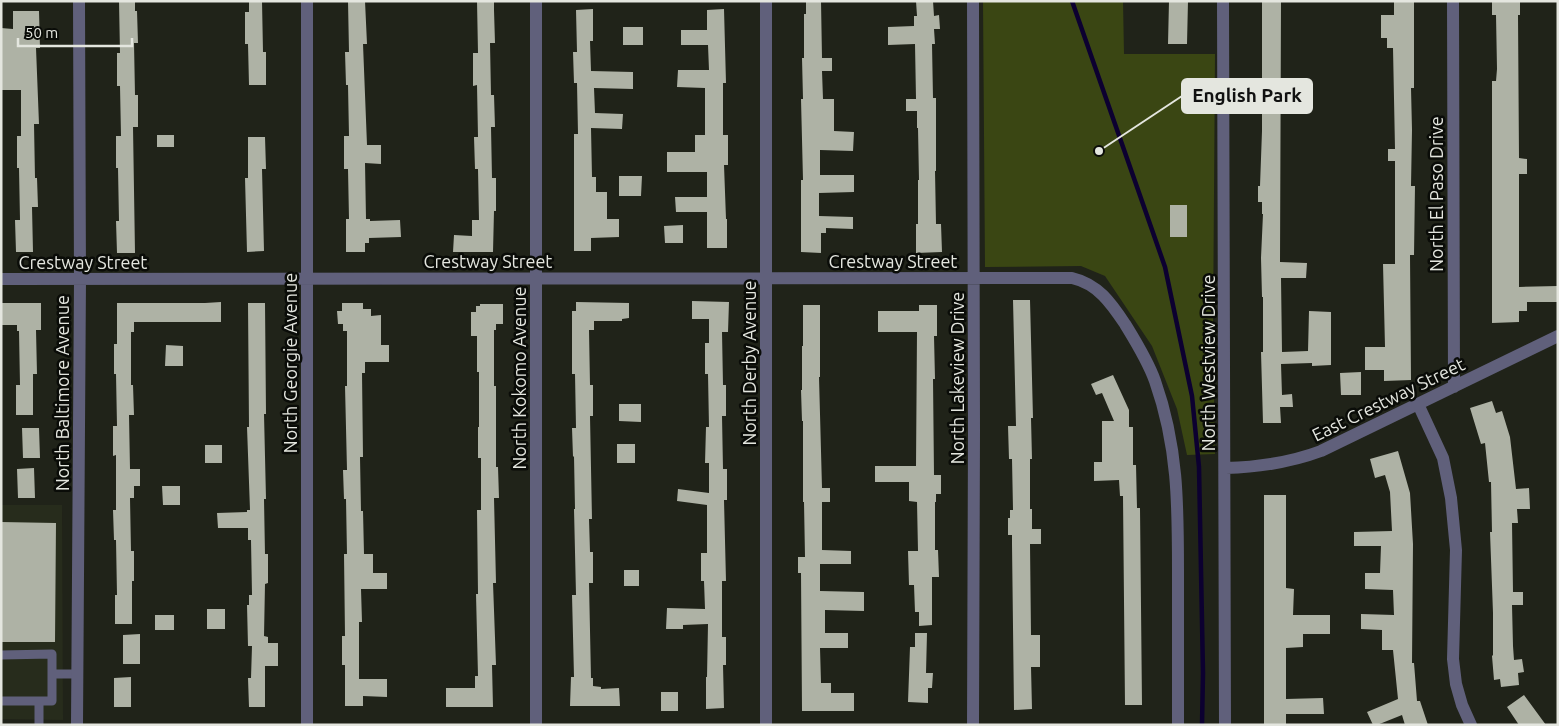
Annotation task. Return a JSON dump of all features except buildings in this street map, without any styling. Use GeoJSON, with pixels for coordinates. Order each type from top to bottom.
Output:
{"type":"FeatureCollection","features":[{"type":"Feature","properties":{"kind":"street","name":"North Baltimore Avenue"},"geometry":{"type":"LineString","coordinates":[[77,725],[80,279],[79,1]]}},
{"type":"Feature","properties":{"kind":"street","name":"North Georgie Avenue"},"geometry":{"type":"LineString","coordinates":[[307,1],[307,725]]}},
{"type":"Feature","properties":{"kind":"street","name":"North Kokomo Avenue"},"geometry":{"type":"LineString","coordinates":[[536,1],[536,725]]}},
{"type":"Feature","properties":{"kind":"street","name":"North Derby Avenue"},"geometry":{"type":"LineString","coordinates":[[766,1],[766,725]]}},
{"type":"Feature","properties":{"kind":"street","name":"North Lakeview Drive"},"geometry":{"type":"LineString","coordinates":[[973,1],[973,725]]}},
{"type":"Feature","properties":{"kind":"street","name":"North Westview Drive"},"geometry":{"type":"LineString","coordinates":[[1223,1],[1226,725]]}},
{"type":"Feature","properties":{"kind":"street","name":"North El Paso Drive"},"geometry":{"type":"LineString","coordinates":[[1453,1],[1454,387]]}},
{"type":"Feature","properties":{"kind":"street","name":"Crestway Street"},"geometry":{"type":"LineString","coordinates":[[1,279],[1072,278],[1095,287]]}},
{"type":"Feature","properties":{"kind":"street","name":"North Westview Drive"},"geometry":{"type":"LineString","coordinates":[[1095,287],[1110,304],[1140,348],[1154,380],[1166,417],[1174,456],[1178,525],[1178,725]]}},
{"type":"Feature","properties":{"kind":"street","name":"East Crestway Street"},"geometry":{"type":"LineString","coordinates":[[1226,468],[1286,463],[1321,452],[1558,336]]}},
{"type":"Feature","properties":{"kind":"street"},"geometry":{"type":"LineString","coordinates":[[1418,404],[1443,458],[1451,498],[1456,550],[1454,666],[1456,684],[1462,705],[1472,725]]}},
{"type":"Feature","properties":{"kind":"lane"},"geometry":{"type":"LineString","coordinates":[[1,655],[52,654],[52,701],[1,701]]}},
{"type":"Feature","properties":{"kind":"lane"},"geometry":{"type":"LineString","coordinates":[[52,674],[78,674]]}},
{"type":"Feature","properties":{"kind":"lane"},"geometry":{"type":"LineString","coordinates":[[39,701],[39,725]]}},
{"type":"Feature","properties":{"kind":"shaded area"},"geometry":{"type":"Polygon","coordinates":[[[1,505],[62,505],[63,720],[1,719],[1,505]]]}},
{"type":"Feature","properties":{"kind":"green space"},"geometry":{"type":"Polygon","coordinates":[[[983,1],[1123,1],[1124,54],[1215,54],[1213,333],[1215,454],[1187,455],[1177,409],[1152,346],[1105,276],[1081,266],[985,267],[983,1]]]}},
{"type":"Feature","properties":{"kind":"waterway"},"geometry":{"type":"LineString","coordinates":[[1072,1],[1165,267],[1192,396],[1199,467],[1203,673],[1202,725]]}},
{"type":"Feature","properties":{"kind":"place","name":"English Park"},"geometry":{"type":"Point","coordinates":[1099,151]}}]}
